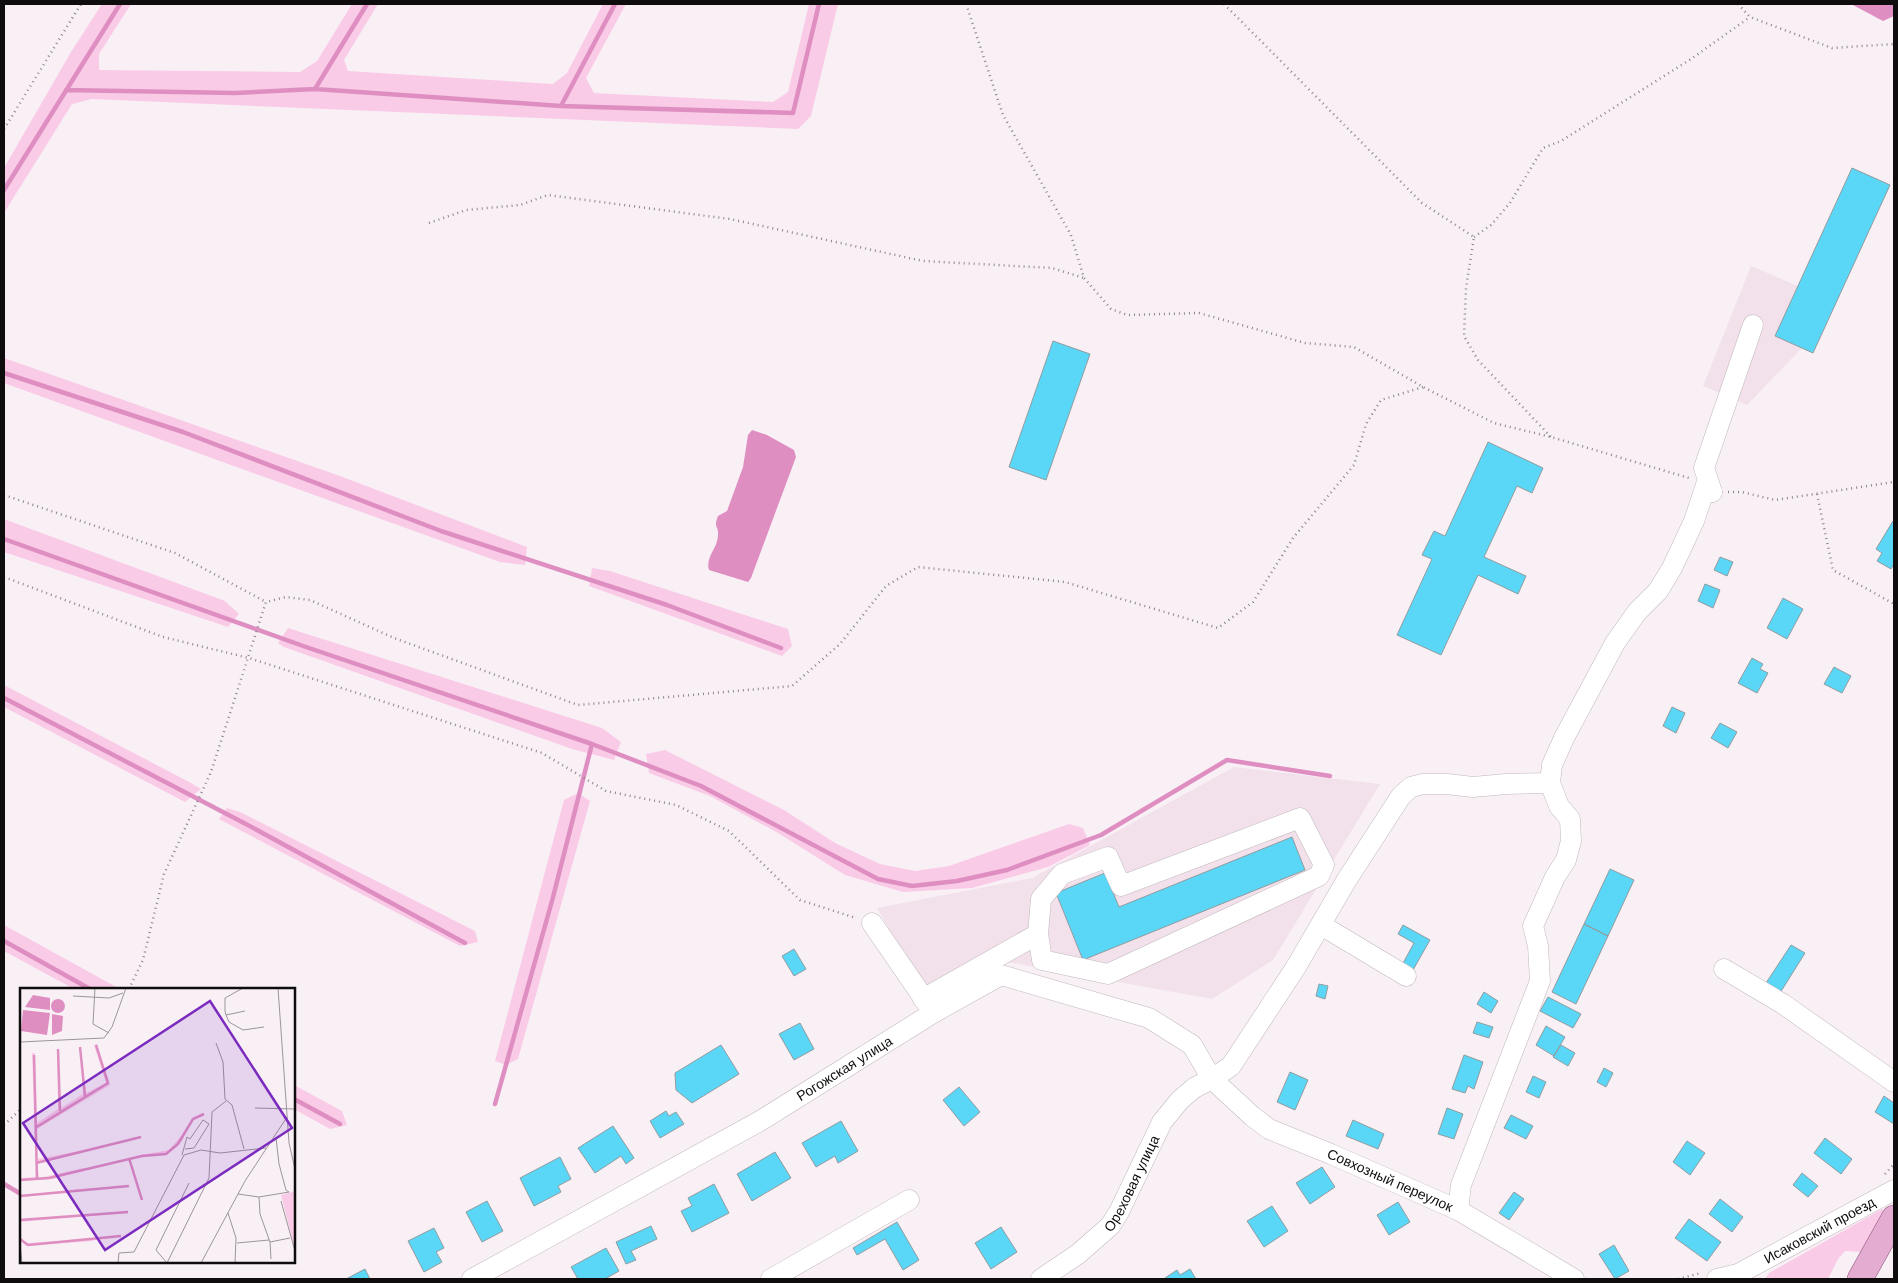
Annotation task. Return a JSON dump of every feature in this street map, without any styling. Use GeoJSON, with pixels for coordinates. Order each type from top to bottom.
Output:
{"type":"FeatureCollection","features":[{"type":"Feature","properties":{"kind":"main road"},"geometry":{"type":"LineString","coordinates":[[1860,1279],[1894,1218]]}},
{"type":"Feature","properties":{"kind":"street"},"geometry":{"type":"LineString","coordinates":[[1458,1210],[1461,1186],[1540,981],[1538,946],[1533,926],[1555,877],[1566,860],[1571,841],[1570,819],[1559,806],[1550,783],[1552,765],[1564,738],[1614,644],[1637,612],[1658,591],[1672,568],[1709,489],[1704,468],[1752,325]]}},
{"type":"Feature","properties":{"kind":"street","name":"Ореховая улица"},"geometry":{"type":"LineString","coordinates":[[1041,1279],[1078,1254],[1110,1226],[1119,1212],[1162,1122],[1180,1100],[1194,1088],[1231,1066],[1296,967],[1401,796],[1411,787],[1423,784],[1447,784],[1473,788],[1506,784],[1550,783]]}},
{"type":"Feature","properties":{"kind":"street"},"geometry":{"type":"LineString","coordinates":[[1300,818],[1324,865],[1319,876],[1108,974],[1042,960],[1038,934],[1041,899],[1062,874],[1108,856],[1121,886],[1300,818]]}},
{"type":"Feature","properties":{"kind":"street"},"geometry":{"type":"LineString","coordinates":[[872,924],[928,1006],[1038,934]]}},
{"type":"Feature","properties":{"kind":"street"},"geometry":{"type":"LineString","coordinates":[[1321,924],[1406,976]]}},
{"type":"Feature","properties":{"kind":"street"},"geometry":{"type":"LineString","coordinates":[[1724,969],[1783,1004],[1894,1082]]}},
{"type":"Feature","properties":{"kind":"street","name":"Рогожская улица"},"geometry":{"type":"LineString","coordinates":[[472,1279],[760,1121],[928,1006],[1001,975],[1149,1018],[1192,1045],[1212,1079]]}},
{"type":"Feature","properties":{"kind":"street","name":"Совхозный переулок"},"geometry":{"type":"LineString","coordinates":[[1212,1079],[1268,1129],[1331,1154],[1458,1210],[1574,1279]]}},
{"type":"Feature","properties":{"kind":"street","name":"Исаковский проезд"},"geometry":{"type":"LineString","coordinates":[[1716,1279],[1736,1277],[1894,1190]]}},
{"type":"Feature","properties":{"kind":"street"},"geometry":{"type":"LineString","coordinates":[[771,1279],[909,1200]]}},
{"type":"Feature","properties":{"kind":"path"},"geometry":{"type":"LineString","coordinates":[[4,129],[81,4]]}},
{"type":"Feature","properties":{"kind":"path"},"geometry":{"type":"LineString","coordinates":[[966,4],[1003,115],[1071,235],[1084,278],[1111,309],[1127,314],[1199,312],[1305,343],[1354,347],[1423,387],[1494,423],[1551,437],[1691,479],[1709,489],[1742,492],[1775,500],[1894,482]]}},
{"type":"Feature","properties":{"kind":"path"},"geometry":{"type":"LineString","coordinates":[[1224,4],[1422,203],[1474,237]]}},
{"type":"Feature","properties":{"kind":"path"},"geometry":{"type":"LineString","coordinates":[[1228,4],[1229,8]]}},
{"type":"Feature","properties":{"kind":"path"},"geometry":{"type":"LineString","coordinates":[[1738,4],[1750,17],[1832,48],[1894,44]]}},
{"type":"Feature","properties":{"kind":"path"},"geometry":{"type":"LineString","coordinates":[[1551,437],[1478,360],[1464,336],[1466,288],[1474,237],[1491,225],[1510,203],[1543,148],[1560,141],[1691,59],[1750,17]]}},
{"type":"Feature","properties":{"kind":"path"},"geometry":{"type":"LineString","coordinates":[[429,224],[466,210],[520,205],[548,195],[730,219],[923,261],[1052,268],[1084,278]]}},
{"type":"Feature","properties":{"kind":"path"},"geometry":{"type":"LineString","coordinates":[[4,495],[175,552],[266,602],[286,597],[310,600],[394,638],[578,705],[792,686],[840,644],[886,586],[918,567],[1065,582],[1218,628],[1253,602],[1293,538],[1354,465],[1366,424],[1381,400],[1423,387]]}},
{"type":"Feature","properties":{"kind":"path"},"geometry":{"type":"LineString","coordinates":[[1817,494],[1833,570],[1894,604]]}},
{"type":"Feature","properties":{"kind":"path"},"geometry":{"type":"LineString","coordinates":[[4,577],[162,638],[249,658],[542,753],[606,790],[676,806],[729,831],[800,900],[872,924]]}},
{"type":"Feature","properties":{"kind":"path"},"geometry":{"type":"LineString","coordinates":[[129,988],[143,960],[164,874],[211,772],[266,602]]}},
{"type":"Feature","properties":{"kind":"path"},"geometry":{"type":"LineString","coordinates":[[4,1125],[20,1110]]}},
{"type":"Feature","properties":{"kind":"shaded area"},"geometry":{"type":"Polygon","coordinates":[[[102,4],[131,4],[99,54],[99,70],[300,72],[317,61],[352,4],[378,4],[344,60],[348,71],[553,84],[567,73],[603,4],[626,4],[586,78],[594,93],[773,102],[788,92],[809,4],[838,4],[811,116],[798,129],[92,99],[72,104],[4,213],[4,168],[71,52],[102,4]]]}},
{"type":"Feature","properties":{"kind":"shaded area"},"geometry":{"type":"Polygon","coordinates":[[[1851,4],[1894,4],[1894,16],[1883,21],[1851,4]]]}},
{"type":"Feature","properties":{"kind":"shaded area"},"geometry":{"type":"Polygon","coordinates":[[[1751,266],[1798,286],[1775,336],[1802,348],[1747,405],[1703,386],[1751,266]]]}},
{"type":"Feature","properties":{"kind":"shaded area"},"geometry":{"type":"Polygon","coordinates":[[[4,358],[340,476],[527,547],[525,565],[500,562],[4,383],[4,358]]]}},
{"type":"Feature","properties":{"kind":"shaded area"},"geometry":{"type":"Polygon","coordinates":[[[752,430],[767,435],[794,450],[796,457],[748,582],[709,570],[708,565],[717,540],[718,532],[716,525],[718,516],[727,511],[743,467],[748,435],[752,430]]]}},
{"type":"Feature","properties":{"kind":"shaded area"},"geometry":{"type":"Polygon","coordinates":[[[4,519],[225,601],[239,614],[228,627],[4,552],[4,519]]]}},
{"type":"Feature","properties":{"kind":"shaded area"},"geometry":{"type":"Polygon","coordinates":[[[592,568],[610,571],[788,629],[792,646],[782,656],[589,586],[592,568]]]}},
{"type":"Feature","properties":{"kind":"shaded area"},"geometry":{"type":"Polygon","coordinates":[[[288,628],[602,728],[621,742],[614,760],[572,749],[284,647],[278,643],[288,628]]]}},
{"type":"Feature","properties":{"kind":"shaded area"},"geometry":{"type":"Polygon","coordinates":[[[4,685],[201,789],[185,802],[4,707],[4,685]]]}},
{"type":"Feature","properties":{"kind":"shaded area"},"geometry":{"type":"Polygon","coordinates":[[[665,750],[784,810],[835,843],[880,864],[915,871],[949,866],[1069,824],[1083,828],[1090,845],[1048,867],[972,888],[903,892],[845,875],[778,833],[710,796],[649,773],[646,754],[665,750]]]}},
{"type":"Feature","properties":{"kind":"shaded area"},"geometry":{"type":"Polygon","coordinates":[[[1234,767],[1380,784],[1273,960],[1212,999],[1002,961],[929,996],[877,908],[1032,878],[1234,767]]]}},
{"type":"Feature","properties":{"kind":"shaded area"},"geometry":{"type":"Polygon","coordinates":[[[578,793],[590,801],[518,1059],[506,1065],[495,1061],[564,800],[578,793]]]}},
{"type":"Feature","properties":{"kind":"shaded area"},"geometry":{"type":"Polygon","coordinates":[[[227,808],[240,812],[475,931],[478,942],[460,946],[219,819],[227,808]]]}},
{"type":"Feature","properties":{"kind":"shaded area"},"geometry":{"type":"Polygon","coordinates":[[[4,925],[118,988],[72,988],[4,951],[4,925]]]}},
{"type":"Feature","properties":{"kind":"shaded area"},"geometry":{"type":"Polygon","coordinates":[[[295,1086],[342,1111],[347,1125],[330,1129],[295,1110],[295,1086]]]}},
{"type":"Feature","properties":{"kind":"shaded area"},"geometry":{"type":"Polygon","coordinates":[[[1882,1209],[1887,1213],[1862,1252],[1845,1251],[1838,1259],[1828,1279],[1765,1279],[1769,1273],[1882,1209]]]}},
{"type":"Feature","properties":{"kind":"building"},"geometry":{"type":"Polygon","coordinates":[[[1852,168],[1890,185],[1813,353],[1775,336],[1852,168]]]}},
{"type":"Feature","properties":{"kind":"building"},"geometry":{"type":"Polygon","coordinates":[[[1053,341],[1090,354],[1046,480],[1009,467],[1053,341]]]}},
{"type":"Feature","properties":{"kind":"building"},"geometry":{"type":"Polygon","coordinates":[[[1488,442],[1543,468],[1532,493],[1517,486],[1484,557],[1526,576],[1518,594],[1478,575],[1441,655],[1397,635],[1432,559],[1422,555],[1434,531],[1445,536],[1488,442]]]}},
{"type":"Feature","properties":{"kind":"building"},"geometry":{"type":"Polygon","coordinates":[[[1893,521],[1894,564],[1891,569],[1877,561],[1882,553],[1876,549],[1893,521]]]}},
{"type":"Feature","properties":{"kind":"building"},"geometry":{"type":"Polygon","coordinates":[[[1720,557],[1733,562],[1727,576],[1714,570],[1720,557]]]}},
{"type":"Feature","properties":{"kind":"building"},"geometry":{"type":"Polygon","coordinates":[[[1705,584],[1720,590],[1713,608],[1698,601],[1705,584]]]}},
{"type":"Feature","properties":{"kind":"building"},"geometry":{"type":"Polygon","coordinates":[[[1783,598],[1803,609],[1787,639],[1767,628],[1783,598]]]}},
{"type":"Feature","properties":{"kind":"building"},"geometry":{"type":"Polygon","coordinates":[[[1752,658],[1763,664],[1760,669],[1768,673],[1757,693],[1738,683],[1752,658]]]}},
{"type":"Feature","properties":{"kind":"building"},"geometry":{"type":"Polygon","coordinates":[[[1834,667],[1851,676],[1842,693],[1824,684],[1834,667]]]}},
{"type":"Feature","properties":{"kind":"building"},"geometry":{"type":"Polygon","coordinates":[[[1672,707],[1685,713],[1676,733],[1663,726],[1672,707]]]}},
{"type":"Feature","properties":{"kind":"building"},"geometry":{"type":"Polygon","coordinates":[[[1720,723],[1737,732],[1728,748],[1711,738],[1720,723]]]}},
{"type":"Feature","properties":{"kind":"building"},"geometry":{"type":"Polygon","coordinates":[[[1292,837],[1305,870],[1083,960],[1056,893],[1105,873],[1119,907],[1292,837]]]}},
{"type":"Feature","properties":{"kind":"building"},"geometry":{"type":"Polygon","coordinates":[[[1610,869],[1634,880],[1608,936],[1584,924],[1610,869]]]}},
{"type":"Feature","properties":{"kind":"building"},"geometry":{"type":"Polygon","coordinates":[[[1584,924],[1608,936],[1576,1004],[1552,992],[1584,924]]]}},
{"type":"Feature","properties":{"kind":"building"},"geometry":{"type":"Polygon","coordinates":[[[1403,925],[1430,940],[1413,970],[1402,965],[1414,943],[1398,934],[1403,925]]]}},
{"type":"Feature","properties":{"kind":"building"},"geometry":{"type":"Polygon","coordinates":[[[1791,945],[1805,953],[1780,993],[1766,983],[1791,945]]]}},
{"type":"Feature","properties":{"kind":"building"},"geometry":{"type":"Polygon","coordinates":[[[794,949],[806,969],[794,976],[782,956],[794,949]]]}},
{"type":"Feature","properties":{"kind":"building"},"geometry":{"type":"Polygon","coordinates":[[[1319,984],[1328,986],[1325,999],[1316,996],[1319,984]]]}},
{"type":"Feature","properties":{"kind":"building"},"geometry":{"type":"Polygon","coordinates":[[[1484,992],[1498,1001],[1491,1013],[1477,1004],[1484,992]]]}},
{"type":"Feature","properties":{"kind":"building"},"geometry":{"type":"Polygon","coordinates":[[[1548,997],[1581,1014],[1573,1028],[1540,1011],[1548,997]]]}},
{"type":"Feature","properties":{"kind":"building"},"geometry":{"type":"Polygon","coordinates":[[[1477,1022],[1493,1027],[1489,1038],[1473,1033],[1477,1022]]]}},
{"type":"Feature","properties":{"kind":"building"},"geometry":{"type":"Polygon","coordinates":[[[800,1023],[814,1049],[794,1060],[779,1034],[800,1023]]]}},
{"type":"Feature","properties":{"kind":"building"},"geometry":{"type":"Polygon","coordinates":[[[1546,1026],[1565,1037],[1554,1056],[1536,1045],[1546,1026]]]}},
{"type":"Feature","properties":{"kind":"building"},"geometry":{"type":"Polygon","coordinates":[[[721,1045],[739,1074],[692,1103],[676,1090],[675,1073],[721,1045]]]}},
{"type":"Feature","properties":{"kind":"building"},"geometry":{"type":"Polygon","coordinates":[[[1561,1045],[1575,1053],[1568,1066],[1553,1057],[1561,1045]]]}},
{"type":"Feature","properties":{"kind":"building"},"geometry":{"type":"Polygon","coordinates":[[[1464,1055],[1483,1062],[1474,1089],[1468,1086],[1465,1093],[1452,1089],[1464,1055]]]}},
{"type":"Feature","properties":{"kind":"building"},"geometry":{"type":"Polygon","coordinates":[[[1604,1068],[1613,1073],[1606,1087],[1597,1082],[1604,1068]]]}},
{"type":"Feature","properties":{"kind":"building"},"geometry":{"type":"Polygon","coordinates":[[[1290,1072],[1308,1080],[1295,1110],[1277,1102],[1290,1072]]]}},
{"type":"Feature","properties":{"kind":"building"},"geometry":{"type":"Polygon","coordinates":[[[1533,1076],[1546,1082],[1539,1098],[1526,1092],[1533,1076]]]}},
{"type":"Feature","properties":{"kind":"building"},"geometry":{"type":"Polygon","coordinates":[[[959,1087],[980,1112],[964,1126],[943,1100],[959,1087]]]}},
{"type":"Feature","properties":{"kind":"building"},"geometry":{"type":"Polygon","coordinates":[[[1884,1096],[1894,1103],[1894,1124],[1875,1112],[1884,1096]]]}},
{"type":"Feature","properties":{"kind":"building"},"geometry":{"type":"Polygon","coordinates":[[[1447,1108],[1463,1114],[1454,1139],[1438,1134],[1447,1108]]]}},
{"type":"Feature","properties":{"kind":"building"},"geometry":{"type":"Polygon","coordinates":[[[666,1111],[669,1116],[676,1112],[684,1124],[660,1138],[650,1121],[666,1111]]]}},
{"type":"Feature","properties":{"kind":"building"},"geometry":{"type":"Polygon","coordinates":[[[1511,1115],[1533,1126],[1526,1139],[1504,1128],[1511,1115]]]}},
{"type":"Feature","properties":{"kind":"building"},"geometry":{"type":"Polygon","coordinates":[[[1353,1120],[1384,1134],[1378,1149],[1346,1136],[1353,1120]]]}},
{"type":"Feature","properties":{"kind":"building"},"geometry":{"type":"Polygon","coordinates":[[[841,1121],[858,1151],[838,1163],[835,1156],[816,1167],[802,1143],[841,1121]]]}},
{"type":"Feature","properties":{"kind":"building"},"geometry":{"type":"Polygon","coordinates":[[[613,1126],[634,1158],[626,1164],[621,1156],[595,1173],[578,1148],[613,1126]]]}},
{"type":"Feature","properties":{"kind":"building"},"geometry":{"type":"Polygon","coordinates":[[[1825,1138],[1852,1159],[1841,1174],[1814,1153],[1825,1138]]]}},
{"type":"Feature","properties":{"kind":"building"},"geometry":{"type":"Polygon","coordinates":[[[1687,1141],[1705,1153],[1690,1175],[1673,1162],[1687,1141]]]}},
{"type":"Feature","properties":{"kind":"building"},"geometry":{"type":"Polygon","coordinates":[[[775,1152],[791,1178],[752,1201],[737,1174],[775,1152]]]}},
{"type":"Feature","properties":{"kind":"building"},"geometry":{"type":"Polygon","coordinates":[[[560,1157],[571,1179],[558,1186],[561,1192],[534,1206],[520,1178],[560,1157]]]}},
{"type":"Feature","properties":{"kind":"building"},"geometry":{"type":"Polygon","coordinates":[[[1322,1167],[1335,1187],[1310,1204],[1296,1183],[1322,1167]]]}},
{"type":"Feature","properties":{"kind":"building"},"geometry":{"type":"Polygon","coordinates":[[[1802,1173],[1818,1186],[1808,1197],[1793,1185],[1802,1173]]]}},
{"type":"Feature","properties":{"kind":"building"},"geometry":{"type":"Polygon","coordinates":[[[714,1184],[729,1213],[692,1232],[681,1211],[692,1206],[688,1198],[714,1184]]]}},
{"type":"Feature","properties":{"kind":"building"},"geometry":{"type":"Polygon","coordinates":[[[1514,1192],[1524,1199],[1509,1220],[1499,1213],[1514,1192]]]}},
{"type":"Feature","properties":{"kind":"building"},"geometry":{"type":"Polygon","coordinates":[[[1720,1199],[1743,1217],[1732,1232],[1709,1214],[1720,1199]]]}},
{"type":"Feature","properties":{"kind":"building"},"geometry":{"type":"Polygon","coordinates":[[[487,1201],[503,1231],[482,1242],[466,1212],[487,1201]]]}},
{"type":"Feature","properties":{"kind":"building"},"geometry":{"type":"Polygon","coordinates":[[[1398,1202],[1410,1222],[1389,1235],[1377,1215],[1398,1202]]]}},
{"type":"Feature","properties":{"kind":"building"},"geometry":{"type":"Polygon","coordinates":[[[1272,1206],[1288,1231],[1264,1247],[1247,1221],[1272,1206]]]}},
{"type":"Feature","properties":{"kind":"building"},"geometry":{"type":"Polygon","coordinates":[[[1689,1219],[1721,1242],[1707,1261],[1675,1238],[1689,1219]]]}},
{"type":"Feature","properties":{"kind":"building"},"geometry":{"type":"Polygon","coordinates":[[[897,1222],[919,1260],[903,1270],[885,1239],[857,1255],[853,1248],[897,1222]]]}},
{"type":"Feature","properties":{"kind":"building"},"geometry":{"type":"Polygon","coordinates":[[[651,1226],[657,1239],[631,1251],[636,1260],[626,1264],[616,1242],[651,1226]]]}},
{"type":"Feature","properties":{"kind":"building"},"geometry":{"type":"Polygon","coordinates":[[[1001,1227],[1017,1252],[991,1269],[975,1243],[1001,1227]]]}},
{"type":"Feature","properties":{"kind":"building"},"geometry":{"type":"Polygon","coordinates":[[[434,1228],[444,1248],[436,1252],[442,1262],[424,1272],[408,1241],[434,1228]]]}},
{"type":"Feature","properties":{"kind":"building"},"geometry":{"type":"Polygon","coordinates":[[[1614,1245],[1629,1271],[1615,1279],[1599,1254],[1614,1245]]]}},
{"type":"Feature","properties":{"kind":"building"},"geometry":{"type":"Polygon","coordinates":[[[606,1248],[619,1271],[605,1279],[578,1279],[571,1267],[606,1248]]]}},
{"type":"Feature","properties":{"kind":"building"},"geometry":{"type":"Polygon","coordinates":[[[365,1269],[370,1279],[346,1279],[365,1269]]]}},
{"type":"Feature","properties":{"kind":"building"},"geometry":{"type":"Polygon","coordinates":[[[1190,1269],[1196,1279],[1165,1278],[1177,1270],[1180,1275],[1190,1269]]]}},
{"type":"Feature","properties":{"kind":"waterway"},"geometry":{"type":"LineString","coordinates":[[4,190],[120,4]]}},
{"type":"Feature","properties":{"kind":"waterway"},"geometry":{"type":"LineString","coordinates":[[315,89],[367,4]]}},
{"type":"Feature","properties":{"kind":"waterway"},"geometry":{"type":"LineString","coordinates":[[561,106],[615,4]]}},
{"type":"Feature","properties":{"kind":"waterway"},"geometry":{"type":"LineString","coordinates":[[66,90],[235,93],[315,89],[561,106],[793,113],[819,4]]}},
{"type":"Feature","properties":{"kind":"waterway"},"geometry":{"type":"LineString","coordinates":[[4,373],[183,432],[441,531],[667,605],[781,648]]}},
{"type":"Feature","properties":{"kind":"waterway"},"geometry":{"type":"LineString","coordinates":[[4,539],[306,647],[592,744],[701,786],[878,879],[912,886],[957,881],[1007,870],[1101,835],[1227,760],[1330,776]]}},
{"type":"Feature","properties":{"kind":"waterway"},"geometry":{"type":"LineString","coordinates":[[4,698],[244,823],[465,943]]}},
{"type":"Feature","properties":{"kind":"waterway"},"geometry":{"type":"LineString","coordinates":[[495,1104],[552,901],[592,744]]}},
{"type":"Feature","properties":{"kind":"waterway"},"geometry":{"type":"LineString","coordinates":[[4,941],[88,988]]}},
{"type":"Feature","properties":{"kind":"waterway"},"geometry":{"type":"LineString","coordinates":[[295,1100],[340,1124]]}},
{"type":"Feature","properties":{"kind":"waterway"},"geometry":{"type":"LineString","coordinates":[[4,1184],[20,1193]]}}]}
